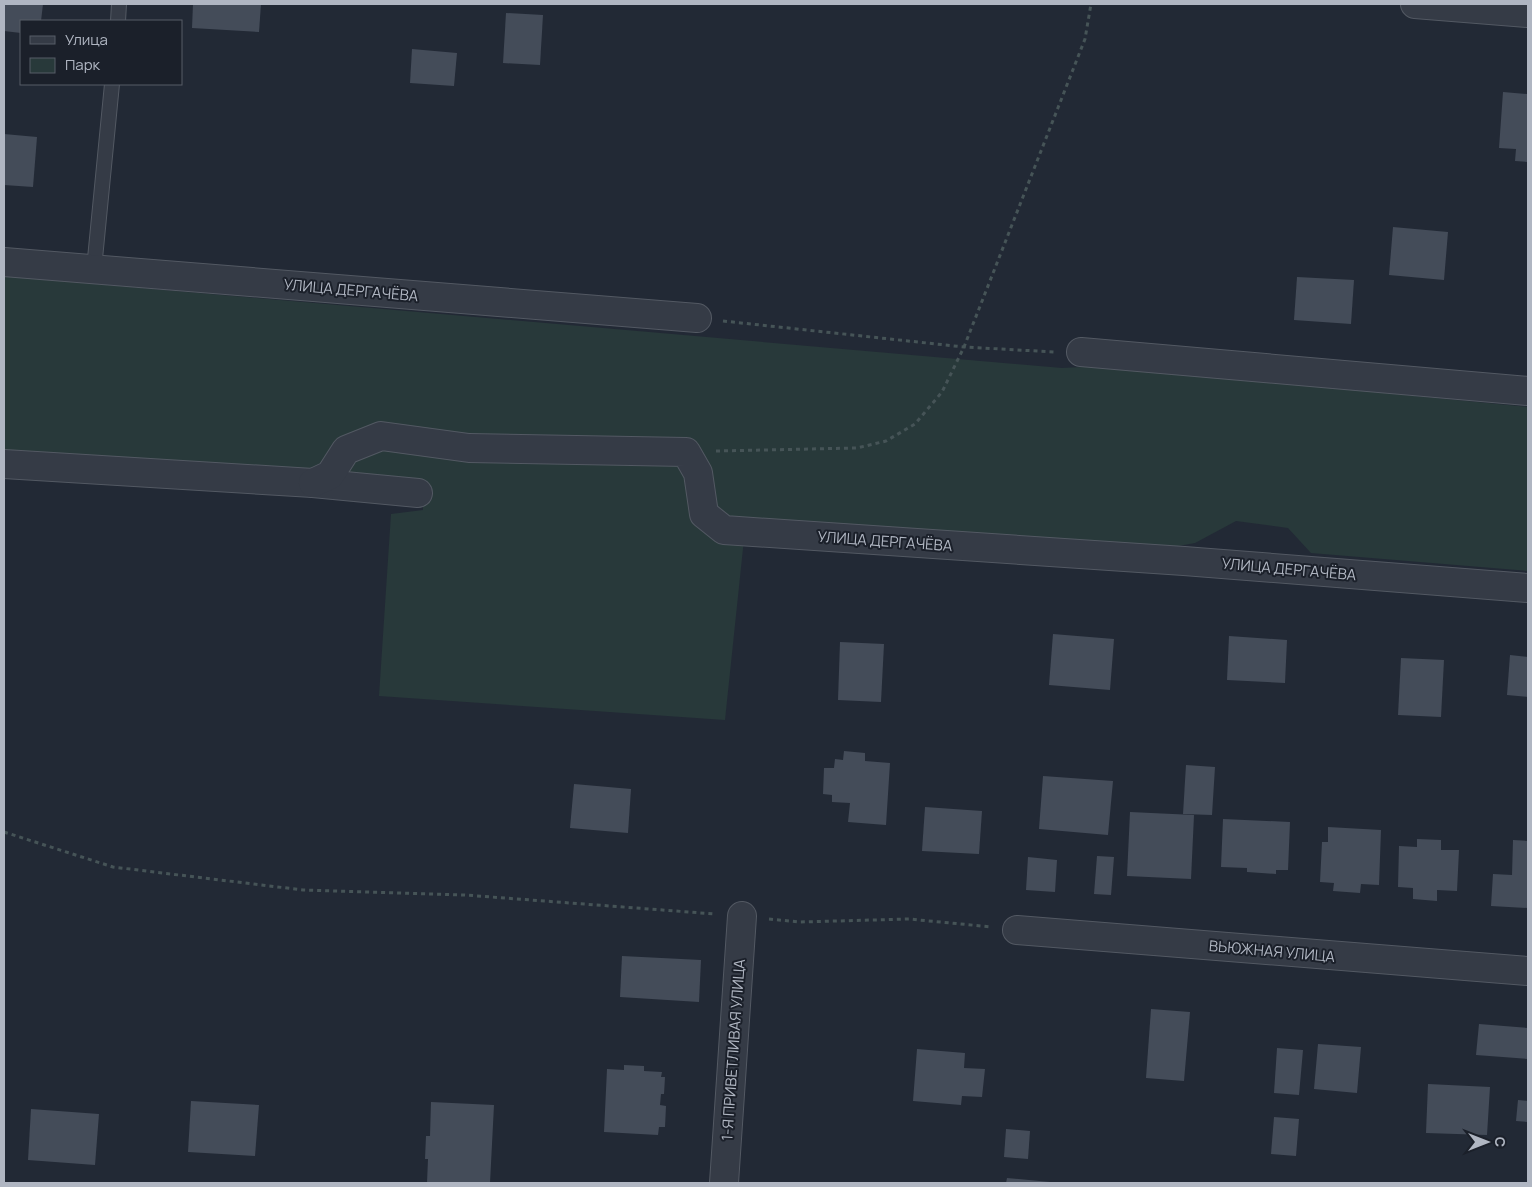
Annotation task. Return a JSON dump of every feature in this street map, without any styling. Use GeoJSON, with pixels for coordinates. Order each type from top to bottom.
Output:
{"type":"FeatureCollection","features":[{"type":"Feature","properties":{"kind":"street"},"geometry":{"type":"LineString","coordinates":[[1415,4],[1528,13]]}},
{"type":"Feature","properties":{"kind":"street","name":"УЛИЦА ДЕРГАЧЁВА"},"geometry":{"type":"LineString","coordinates":[[4,262],[698,318]]}},
{"type":"Feature","properties":{"kind":"street"},"geometry":{"type":"LineString","coordinates":[[1081,352],[1528,391]]}},
{"type":"Feature","properties":{"kind":"street"},"geometry":{"type":"LineString","coordinates":[[313,483],[330,475],[346,450],[381,436],[468,448],[686,452]]}},
{"type":"Feature","properties":{"kind":"street","name":"УЛИЦА ДЕРГАЧЁВА"},"geometry":{"type":"LineString","coordinates":[[686,452],[698,474],[704,514],[724,530],[1184,561],[1528,588]]}},
{"type":"Feature","properties":{"kind":"street"},"geometry":{"type":"LineString","coordinates":[[4,464],[313,483],[418,493]]}},
{"type":"Feature","properties":{"kind":"street","name":"1-Я ПРИВЕТЛИВАЯ УЛИЦА"},"geometry":{"type":"LineString","coordinates":[[724,1183],[742,916]]}},
{"type":"Feature","properties":{"kind":"street","name":"ВЬЮЖНАЯ УЛИЦА"},"geometry":{"type":"LineString","coordinates":[[1017,930],[1528,972]]}},
{"type":"Feature","properties":{"kind":"lane"},"geometry":{"type":"LineString","coordinates":[[118,20],[120,4]]}},
{"type":"Feature","properties":{"kind":"lane"},"geometry":{"type":"LineString","coordinates":[[94,269],[112,85]]}},
{"type":"Feature","properties":{"kind":"path"},"geometry":{"type":"LineString","coordinates":[[686,452],[857,448],[886,441],[915,424],[942,392],[964,347],[1085,39],[1091,4]]}},
{"type":"Feature","properties":{"kind":"path"},"geometry":{"type":"LineString","coordinates":[[698,318],[964,347],[1081,352]]}},
{"type":"Feature","properties":{"kind":"path"},"geometry":{"type":"LineString","coordinates":[[4,832],[113,867],[303,890],[466,895],[800,922],[909,919],[1017,930]]}},
{"type":"Feature","properties":{"kind":"green space"},"geometry":{"type":"Polygon","coordinates":[[[4,276],[1062,368],[1103,366],[1528,407],[1528,571],[1311,553],[1288,528],[1236,521],[1195,543],[1151,551],[746,520],[725,720],[379,696],[391,514],[423,510],[423,480],[4,454],[4,276]]]}},
{"type":"Feature","properties":{"kind":"building"},"geometry":{"type":"Polygon","coordinates":[[[4,4],[43,4],[41,20],[20,20],[20,33],[4,31],[4,4]]]}},
{"type":"Feature","properties":{"kind":"building"},"geometry":{"type":"Polygon","coordinates":[[[193,4],[261,4],[259,32],[192,28],[193,4]]]}},
{"type":"Feature","properties":{"kind":"building"},"geometry":{"type":"Polygon","coordinates":[[[506,13],[543,15],[540,65],[503,63],[506,13]]]}},
{"type":"Feature","properties":{"kind":"building"},"geometry":{"type":"Polygon","coordinates":[[[412,49],[457,53],[454,86],[410,83],[412,49]]]}},
{"type":"Feature","properties":{"kind":"building"},"geometry":{"type":"Polygon","coordinates":[[[1503,92],[1527,94],[1528,162],[1515,161],[1516,149],[1499,148],[1503,92]]]}},
{"type":"Feature","properties":{"kind":"building"},"geometry":{"type":"Polygon","coordinates":[[[4,134],[37,137],[33,187],[4,185],[4,134]]]}},
{"type":"Feature","properties":{"kind":"building"},"geometry":{"type":"Polygon","coordinates":[[[1393,227],[1448,232],[1444,280],[1389,275],[1393,227]]]}},
{"type":"Feature","properties":{"kind":"building"},"geometry":{"type":"Polygon","coordinates":[[[1297,277],[1354,280],[1351,324],[1294,320],[1297,277]]]}},
{"type":"Feature","properties":{"kind":"building"},"geometry":{"type":"Polygon","coordinates":[[[1053,634],[1114,639],[1110,690],[1049,685],[1053,634]]]}},
{"type":"Feature","properties":{"kind":"building"},"geometry":{"type":"Polygon","coordinates":[[[1229,636],[1287,640],[1285,683],[1227,680],[1229,636]]]}},
{"type":"Feature","properties":{"kind":"building"},"geometry":{"type":"Polygon","coordinates":[[[840,642],[884,644],[881,702],[838,700],[840,642]]]}},
{"type":"Feature","properties":{"kind":"building"},"geometry":{"type":"Polygon","coordinates":[[[1510,655],[1528,657],[1528,697],[1507,695],[1510,655]]]}},
{"type":"Feature","properties":{"kind":"building"},"geometry":{"type":"Polygon","coordinates":[[[1401,658],[1444,660],[1441,717],[1398,715],[1401,658]]]}},
{"type":"Feature","properties":{"kind":"building"},"geometry":{"type":"Polygon","coordinates":[[[844,751],[865,753],[865,761],[890,763],[886,825],[848,822],[850,803],[832,802],[832,795],[823,794],[824,768],[834,768],[835,759],[843,760],[844,751]]]}},
{"type":"Feature","properties":{"kind":"building"},"geometry":{"type":"Polygon","coordinates":[[[1186,765],[1215,767],[1212,815],[1183,814],[1186,765]]]}},
{"type":"Feature","properties":{"kind":"building"},"geometry":{"type":"Polygon","coordinates":[[[1043,776],[1113,781],[1108,835],[1039,829],[1043,776]]]}},
{"type":"Feature","properties":{"kind":"building"},"geometry":{"type":"Polygon","coordinates":[[[574,784],[631,789],[628,833],[570,828],[574,784]]]}},
{"type":"Feature","properties":{"kind":"building"},"geometry":{"type":"Polygon","coordinates":[[[925,807],[982,811],[979,854],[922,851],[925,807]]]}},
{"type":"Feature","properties":{"kind":"building"},"geometry":{"type":"Polygon","coordinates":[[[1130,812],[1194,815],[1191,879],[1127,876],[1130,812]]]}},
{"type":"Feature","properties":{"kind":"building"},"geometry":{"type":"Polygon","coordinates":[[[1223,819],[1290,822],[1288,870],[1276,870],[1276,874],[1247,872],[1247,868],[1221,867],[1223,819]]]}},
{"type":"Feature","properties":{"kind":"building"},"geometry":{"type":"Polygon","coordinates":[[[1328,827],[1381,830],[1379,885],[1361,884],[1360,893],[1333,891],[1334,883],[1320,882],[1322,842],[1328,842],[1328,827]]]}},
{"type":"Feature","properties":{"kind":"building"},"geometry":{"type":"Polygon","coordinates":[[[1417,839],[1441,840],[1441,850],[1459,850],[1457,891],[1437,890],[1437,901],[1413,899],[1413,888],[1398,887],[1399,846],[1417,847],[1417,839]]]}},
{"type":"Feature","properties":{"kind":"building"},"geometry":{"type":"Polygon","coordinates":[[[1513,840],[1528,841],[1528,908],[1491,906],[1493,874],[1512,875],[1513,840]]]}},
{"type":"Feature","properties":{"kind":"building"},"geometry":{"type":"Polygon","coordinates":[[[1097,856],[1114,857],[1111,895],[1094,894],[1097,856]]]}},
{"type":"Feature","properties":{"kind":"building"},"geometry":{"type":"Polygon","coordinates":[[[1028,857],[1057,860],[1055,892],[1026,890],[1028,857]]]}},
{"type":"Feature","properties":{"kind":"building"},"geometry":{"type":"Polygon","coordinates":[[[622,956],[701,960],[699,1002],[620,997],[622,956]]]}},
{"type":"Feature","properties":{"kind":"building"},"geometry":{"type":"Polygon","coordinates":[[[1151,1009],[1190,1012],[1184,1081],[1146,1078],[1151,1009]]]}},
{"type":"Feature","properties":{"kind":"building"},"geometry":{"type":"Polygon","coordinates":[[[1479,1024],[1528,1028],[1528,1059],[1476,1055],[1479,1024]]]}},
{"type":"Feature","properties":{"kind":"building"},"geometry":{"type":"Polygon","coordinates":[[[1318,1044],[1361,1047],[1357,1093],[1314,1089],[1318,1044]]]}},
{"type":"Feature","properties":{"kind":"building"},"geometry":{"type":"Polygon","coordinates":[[[1277,1048],[1303,1050],[1299,1095],[1274,1093],[1277,1048]]]}},
{"type":"Feature","properties":{"kind":"building"},"geometry":{"type":"Polygon","coordinates":[[[917,1049],[965,1053],[964,1068],[985,1069],[982,1097],[962,1096],[961,1105],[913,1101],[917,1049]]]}},
{"type":"Feature","properties":{"kind":"building"},"geometry":{"type":"Polygon","coordinates":[[[624,1065],[644,1066],[644,1071],[662,1072],[661,1077],[665,1077],[664,1094],[661,1094],[660,1105],[666,1106],[665,1127],[659,1127],[658,1135],[604,1132],[607,1069],[624,1070],[624,1065]]]}},
{"type":"Feature","properties":{"kind":"building"},"geometry":{"type":"Polygon","coordinates":[[[1428,1084],[1490,1087],[1487,1135],[1426,1133],[1428,1084]]]}},
{"type":"Feature","properties":{"kind":"building"},"geometry":{"type":"Polygon","coordinates":[[[1518,1100],[1528,1101],[1528,1122],[1516,1121],[1518,1100]]]}},
{"type":"Feature","properties":{"kind":"building"},"geometry":{"type":"Polygon","coordinates":[[[191,1101],[259,1105],[255,1156],[188,1152],[191,1101]]]}},
{"type":"Feature","properties":{"kind":"building"},"geometry":{"type":"Polygon","coordinates":[[[431,1102],[494,1105],[490,1183],[427,1183],[428,1159],[425,1159],[426,1136],[430,1136],[431,1102]]]}},
{"type":"Feature","properties":{"kind":"building"},"geometry":{"type":"Polygon","coordinates":[[[31,1109],[99,1114],[95,1165],[28,1160],[31,1109]]]}},
{"type":"Feature","properties":{"kind":"building"},"geometry":{"type":"Polygon","coordinates":[[[1274,1117],[1299,1119],[1296,1156],[1271,1154],[1274,1117]]]}},
{"type":"Feature","properties":{"kind":"building"},"geometry":{"type":"Polygon","coordinates":[[[1006,1129],[1030,1131],[1028,1159],[1004,1157],[1006,1129]]]}},
{"type":"Feature","properties":{"kind":"building"},"geometry":{"type":"Polygon","coordinates":[[[1007,1178],[1050,1182],[1050,1183],[1006,1183],[1007,1178]]]}}]}
